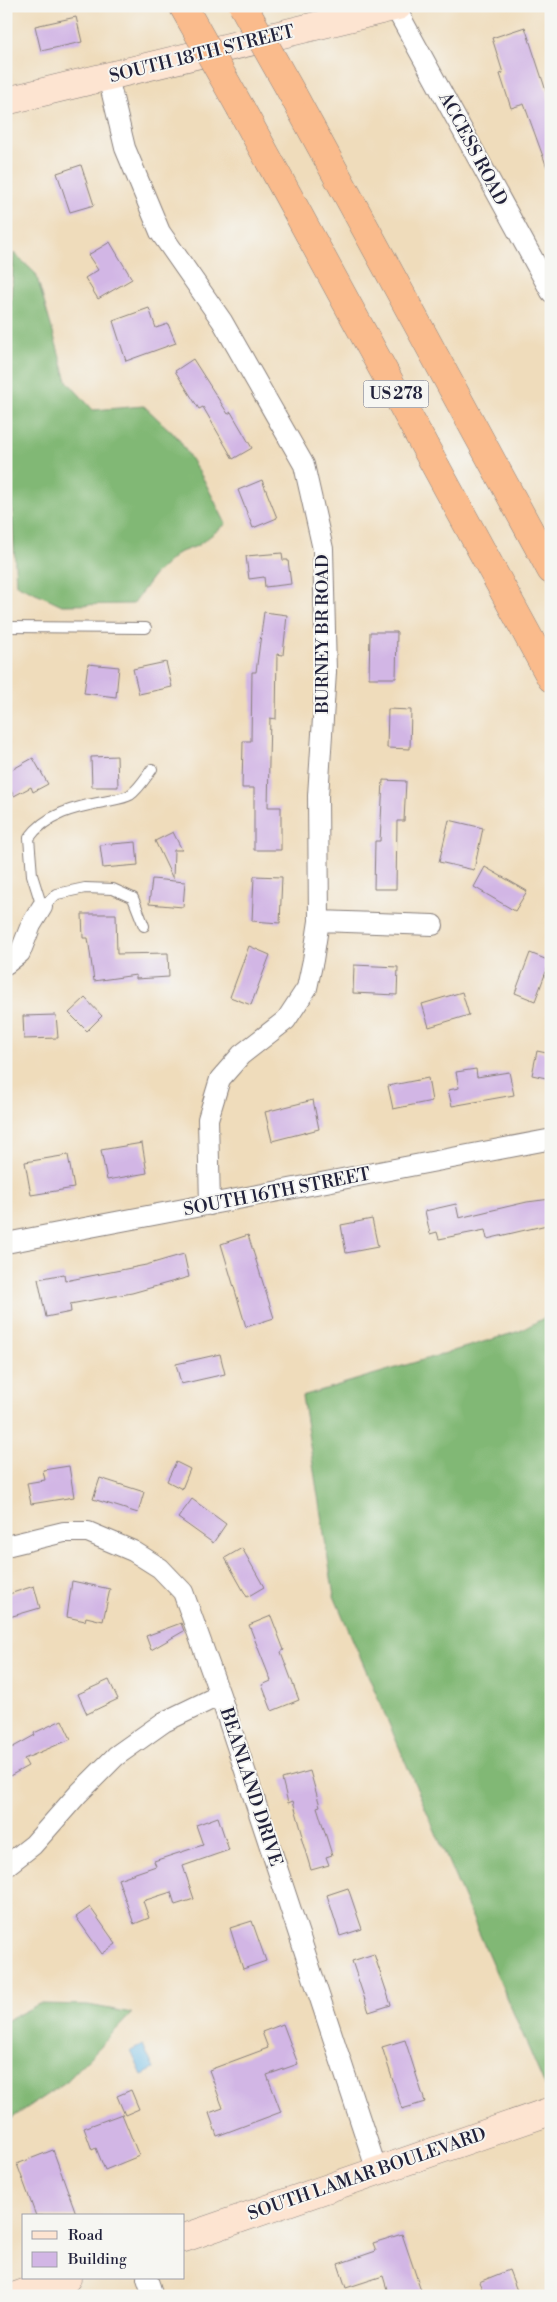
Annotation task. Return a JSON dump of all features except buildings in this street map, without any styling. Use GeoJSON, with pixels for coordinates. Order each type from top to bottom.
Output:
{"type":"FeatureCollection","features":[{"type":"Feature","properties":{"kind":"highway","name":"US 278"},"geometry":{"type":"LineString","coordinates":[[183,6],[551,678]]}},
{"type":"Feature","properties":{"kind":"highway","name":"US 278"},"geometry":{"type":"LineString","coordinates":[[243,6],[551,570]]}},
{"type":"Feature","properties":{"kind":"street","name":"SOUTH 18TH STREET"},"geometry":{"type":"LineString","coordinates":[[6,101],[397,7]]}},
{"type":"Feature","properties":{"kind":"street","name":"ACCESS ROAD"},"geometry":{"type":"LineString","coordinates":[[397,7],[551,292]]}},
{"type":"Feature","properties":{"kind":"street","name":"BURNEY BR ROAD"},"geometry":{"type":"LineString","coordinates":[[108,77],[125,148],[160,232],[222,321],[304,466],[323,549],[326,672],[318,796],[319,921],[307,988],[286,1020],[241,1055],[220,1079],[208,1119],[210,1205]]}},
{"type":"Feature","properties":{"kind":"street"},"geometry":{"type":"LineString","coordinates":[[6,964],[20,953],[31,925],[42,907]]}},
{"type":"Feature","properties":{"kind":"street"},"geometry":{"type":"LineString","coordinates":[[319,921],[433,925]]}},
{"type":"Feature","properties":{"kind":"street","name":"SOUTH 16TH STREET"},"geometry":{"type":"LineString","coordinates":[[6,1242],[547,1140]]}},
{"type":"Feature","properties":{"kind":"street","name":"BEANLAND DRIVE"},"geometry":{"type":"LineString","coordinates":[[6,1546],[64,1532],[88,1532],[133,1551],[160,1568],[183,1592],[220,1695],[377,2171]]}},
{"type":"Feature","properties":{"kind":"street"},"geometry":{"type":"LineString","coordinates":[[6,1866],[33,1845],[78,1794],[116,1756],[164,1722],[220,1695]]}},
{"type":"Feature","properties":{"kind":"street","name":"SOUTH LAMAR BOULEVARD"},"geometry":{"type":"LineString","coordinates":[[185,2238],[551,2111]]}},
{"type":"Feature","properties":{"kind":"street"},"geometry":{"type":"LineString","coordinates":[[16,2296],[61,2280]]}},
{"type":"Feature","properties":{"kind":"street"},"geometry":{"type":"LineString","coordinates":[[148,2280],[153,2296]]}},
{"type":"Feature","properties":{"kind":"lane"},"geometry":{"type":"LineString","coordinates":[[6,627],[146,628]]}},
{"type":"Feature","properties":{"kind":"lane"},"geometry":{"type":"LineString","coordinates":[[144,926],[132,898],[113,889],[85,888],[57,894],[42,907],[32,875],[29,838],[37,827],[52,817],[81,806],[128,796],[137,789],[152,768]]}},
{"type":"Feature","properties":{"kind":"green space"},"geometry":{"type":"Polygon","coordinates":[[[14,253],[36,274],[67,381],[93,410],[144,406],[178,438],[204,480],[226,524],[197,546],[178,553],[154,575],[133,604],[62,605],[16,584],[9,453],[8,348],[14,253]]]}},
{"type":"Feature","properties":{"kind":"green space"},"geometry":{"type":"Polygon","coordinates":[[[551,1314],[551,2090],[547,2091],[334,1596],[302,1396],[520,1331],[551,1314]]]}},
{"type":"Feature","properties":{"kind":"green space"},"geometry":{"type":"Polygon","coordinates":[[[39,2004],[88,2005],[132,2013],[67,2081],[6,2122],[6,2021],[39,2004]]]}},
{"type":"Feature","properties":{"kind":"water"},"geometry":{"type":"Polygon","coordinates":[[[143,2045],[154,2069],[142,2075],[131,2051],[143,2045]]]}}]}
